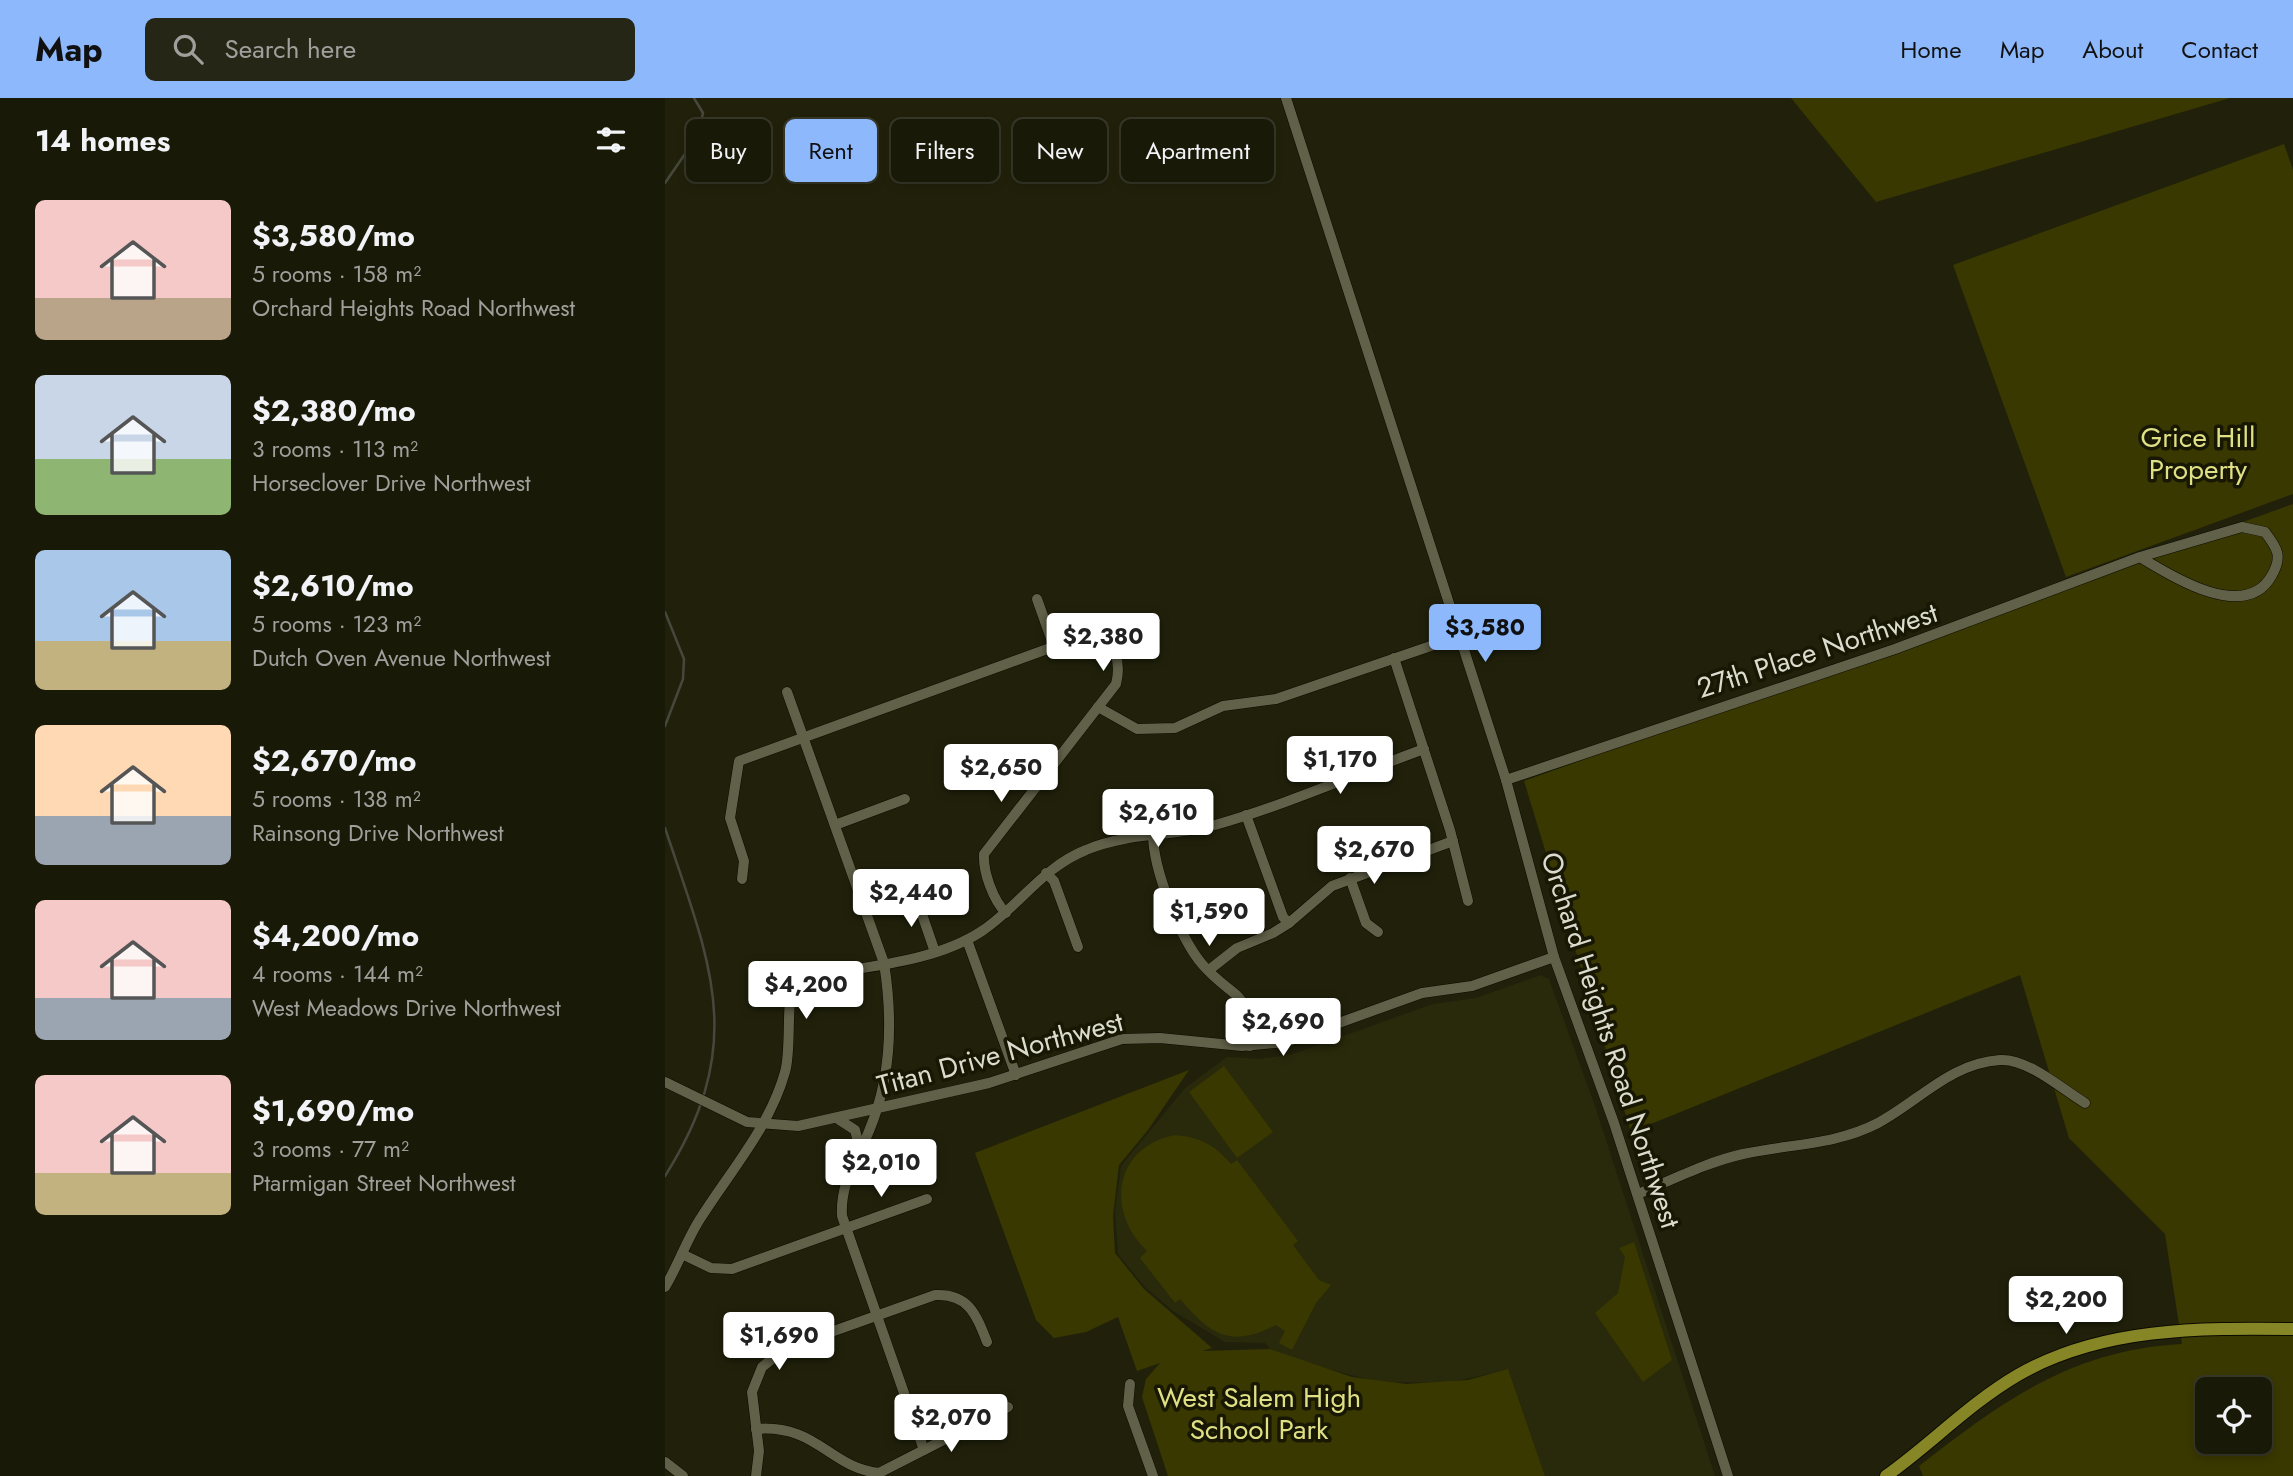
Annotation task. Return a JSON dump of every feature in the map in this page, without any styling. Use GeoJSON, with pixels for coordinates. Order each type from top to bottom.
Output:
{"type":"FeatureCollection","features":[{"type":"Feature","properties":{"kind":"main road"},"geometry":{"type":"LineString","coordinates":[[1886,1476],[2003,1385],[2063,1354],[2158,1332],[2293,1329]]}},
{"type":"Feature","properties":{"kind":"street","name":"Orchard Heights Road Northwest"},"geometry":{"type":"LineString","coordinates":[[1286,98],[1506,780],[1554,957],[1638,1194],[1728,1476]]}},
{"type":"Feature","properties":{"kind":"street","name":"27th Place Northwest"},"geometry":{"type":"LineString","coordinates":[[1506,780],[1921,640],[2140,557],[2242,527],[2265,532],[2278,550],[2279,563],[2269,582],[2247,597],[2218,594],[2177,580],[2140,557]]}},
{"type":"Feature","properties":{"kind":"street"},"geometry":{"type":"LineString","coordinates":[[1037,599],[1053,644]]}},
{"type":"Feature","properties":{"kind":"street"},"geometry":{"type":"LineString","coordinates":[[742,879],[744,861],[730,818],[736,768],[744,758],[1089,631],[1105,635],[1117,662],[1116,684],[984,854],[983,863],[999,906],[1006,913]]}},
{"type":"Feature","properties":{"kind":"street"},"geometry":{"type":"LineString","coordinates":[[1098,707],[1137,729],[1175,728],[1223,706],[1276,699],[1460,636]]}},
{"type":"Feature","properties":{"kind":"street"},"geometry":{"type":"LineString","coordinates":[[1394,658],[1453,841],[1468,901]]}},
{"type":"Feature","properties":{"kind":"street"},"geometry":{"type":"LineString","coordinates":[[787,692],[884,963],[889,999],[890,1043],[876,1111],[843,1189],[845,1228],[924,1450]]}},
{"type":"Feature","properties":{"kind":"street"},"geometry":{"type":"LineString","coordinates":[[665,1287],[701,1216],[763,1125],[786,1069],[791,1027],[789,995],[795,983],[814,976],[935,952],[967,940],[1006,913],[1046,873],[1083,851],[1103,843],[1153,834],[1192,831],[1246,815],[1424,749]]}},
{"type":"Feature","properties":{"kind":"street"},"geometry":{"type":"LineString","coordinates":[[835,825],[905,799]]}},
{"type":"Feature","properties":{"kind":"street"},"geometry":{"type":"LineString","coordinates":[[1246,815],[1283,917],[1289,923]]}},
{"type":"Feature","properties":{"kind":"street"},"geometry":{"type":"LineString","coordinates":[[1153,834],[1156,860],[1183,934],[1209,970],[1238,994],[1248,1008],[1250,1046]]}},
{"type":"Feature","properties":{"kind":"street"},"geometry":{"type":"LineString","coordinates":[[1209,970],[1237,948],[1289,923],[1319,894],[1350,878],[1453,841]]}},
{"type":"Feature","properties":{"kind":"street"},"geometry":{"type":"LineString","coordinates":[[1046,873],[1054,881],[1078,947]]}},
{"type":"Feature","properties":{"kind":"street"},"geometry":{"type":"LineString","coordinates":[[1350,878],[1366,923],[1378,932]]}},
{"type":"Feature","properties":{"kind":"street"},"geometry":{"type":"LineString","coordinates":[[916,897],[935,952]]}},
{"type":"Feature","properties":{"kind":"street"},"geometry":{"type":"LineString","coordinates":[[967,940],[1016,1075]]}},
{"type":"Feature","properties":{"kind":"street","name":"Titan Drive Northwest"},"geometry":{"type":"LineString","coordinates":[[665,1082],[733,1117],[763,1125],[798,1126],[876,1111],[1016,1075],[1122,1039],[1148,1037],[1250,1046],[1286,1042],[1422,993],[1472,986],[1554,957]]}},
{"type":"Feature","properties":{"kind":"street"},"geometry":{"type":"LineString","coordinates":[[1638,1194],[1727,1158],[1808,1145],[1857,1132],[1877,1124],[1950,1075],[1980,1062],[2012,1060],[2024,1064],[2085,1102]]}},
{"type":"Feature","properties":{"kind":"street"},"geometry":{"type":"LineString","coordinates":[[838,1119],[855,1130],[860,1150]]}},
{"type":"Feature","properties":{"kind":"street"},"geometry":{"type":"LineString","coordinates":[[681,1254],[711,1268],[732,1269],[927,1199]]}},
{"type":"Feature","properties":{"kind":"street"},"geometry":{"type":"LineString","coordinates":[[757,1476],[752,1392],[756,1377],[773,1356],[786,1348],[935,1295],[949,1294],[959,1298],[973,1310],[987,1342]]}},
{"type":"Feature","properties":{"kind":"street"},"geometry":{"type":"LineString","coordinates":[[1130,1384],[1128,1406],[1153,1476]]}},
{"type":"Feature","properties":{"kind":"street"},"geometry":{"type":"LineString","coordinates":[[756,1429],[796,1432],[856,1468],[880,1475],[1008,1407]]}},
{"type":"Feature","properties":{"kind":"street"},"geometry":{"type":"LineString","coordinates":[[665,1462],[683,1476]]}},
{"type":"Feature","properties":{"kind":"shaded area"},"geometry":{"type":"Polygon","coordinates":[[[1541,975],[1549,979],[1595,1106],[1715,1476],[1545,1476],[1508,1370],[1446,1383],[1378,1382],[1309,1364],[1270,1349],[1265,1343],[1225,1342],[1173,1311],[1145,1287],[1118,1254],[1115,1210],[1121,1166],[1185,1088],[1227,1057],[1261,1059],[1293,1054],[1433,1004],[1476,998],[1541,975]]]}},
{"type":"Feature","properties":{"kind":"green space"},"geometry":{"type":"Polygon","coordinates":[[[1791,98],[2230,98],[1876,202],[1791,98]]]}},
{"type":"Feature","properties":{"kind":"green space","name":"Grice Hill Property"},"geometry":{"type":"Polygon","coordinates":[[[2284,144],[2293,170],[2293,494],[2066,577],[1953,265],[2284,144]]]}},
{"type":"Feature","properties":{"kind":"green space"},"geometry":{"type":"Polygon","coordinates":[[[2293,504],[2293,1476],[1923,1476],[1919,1466],[1980,1420],[2041,1382],[2106,1356],[2143,1348],[2182,1344],[2165,1234],[2069,1138],[2020,975],[1631,1132],[1524,781],[2293,504]]]}},
{"type":"Feature","properties":{"kind":"green space"},"geometry":{"type":"Polygon","coordinates":[[[1224,1066],[1273,1132],[1237,1158],[1189,1092],[1224,1066]]]}},
{"type":"Feature","properties":{"kind":"green space","name":"West Salem High School Park"},"geometry":{"type":"Polygon","coordinates":[[[1189,1070],[1148,1130],[1119,1165],[1113,1216],[1115,1253],[1144,1289],[1212,1348],[1202,1351],[1270,1349],[1352,1377],[1406,1384],[1468,1380],[1508,1369],[1545,1476],[1168,1476],[1142,1397],[1146,1379],[1160,1363],[1137,1371],[1118,1317],[1086,1332],[1054,1338],[1036,1320],[975,1153],[1189,1070]]]}},
{"type":"Feature","properties":{"kind":"green space"},"geometry":{"type":"Polygon","coordinates":[[[1175,1135],[1206,1143],[1231,1164],[1237,1160],[1298,1241],[1293,1245],[1319,1280],[1331,1285],[1316,1303],[1292,1350],[1279,1343],[1285,1331],[1276,1325],[1246,1336],[1233,1337],[1211,1329],[1180,1299],[1175,1303],[1140,1258],[1147,1251],[1125,1218],[1121,1200],[1122,1182],[1128,1166],[1139,1153],[1155,1142],[1175,1135]]]}},
{"type":"Feature","properties":{"kind":"green space"},"geometry":{"type":"Polygon","coordinates":[[[1634,1242],[1672,1360],[1643,1382],[1595,1313],[1618,1293],[1625,1257],[1619,1248],[1634,1242]]]}},
{"type":"Feature","properties":{"kind":"waterway"},"geometry":{"type":"LineString","coordinates":[[665,183],[698,135],[703,113],[694,98]]}},
{"type":"Feature","properties":{"kind":"waterway"},"geometry":{"type":"LineString","coordinates":[[665,612],[684,659],[683,679],[665,726]]}},
{"type":"Feature","properties":{"kind":"waterway"},"geometry":{"type":"LineString","coordinates":[[665,828],[707,962],[713,1003],[714,1043],[707,1085],[691,1128],[665,1176]]}}]}
